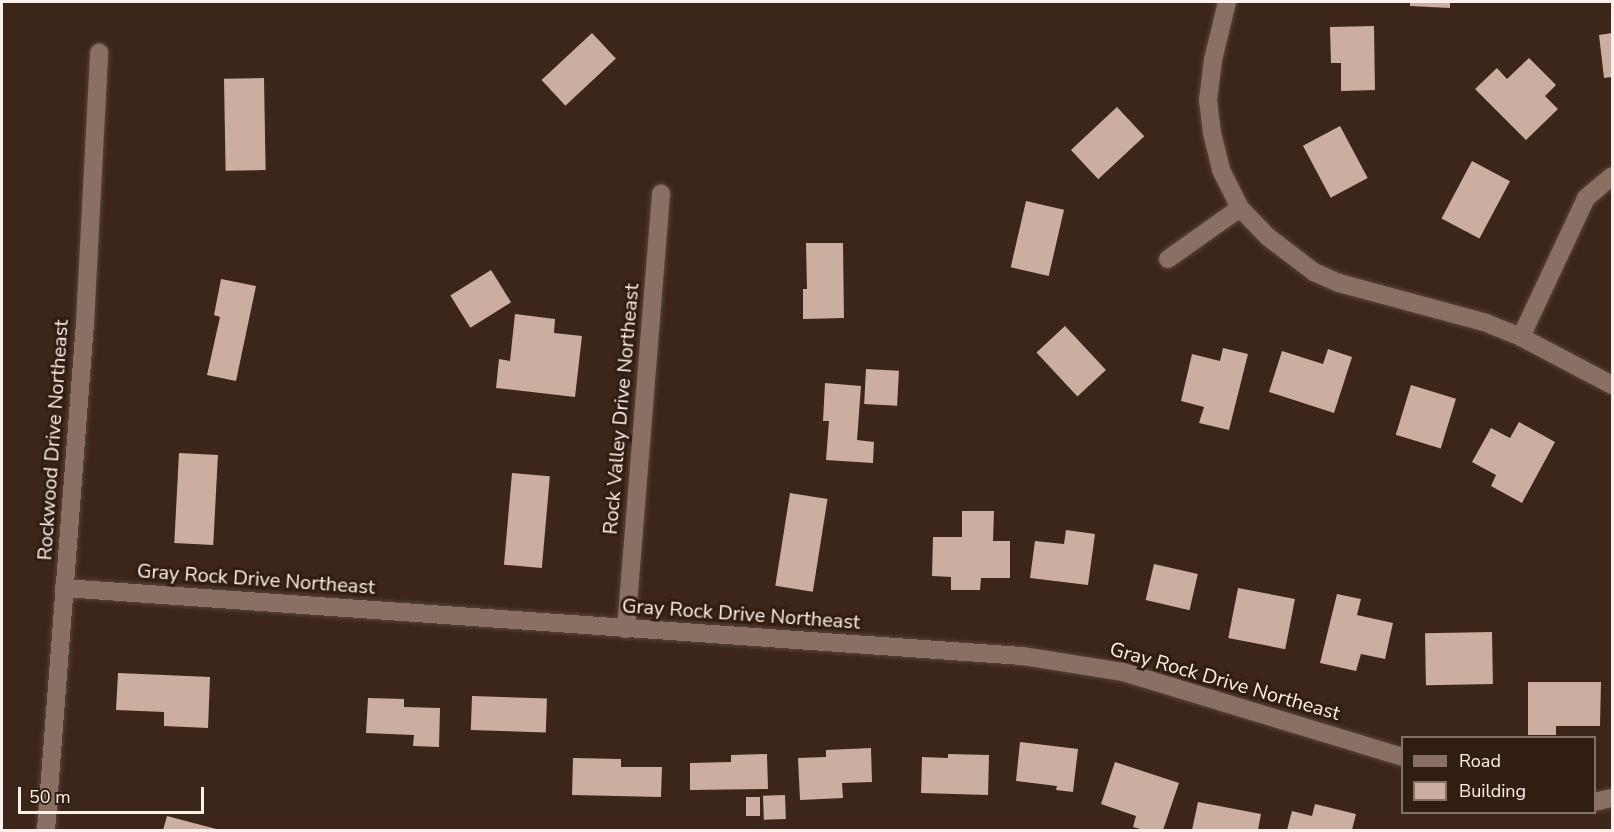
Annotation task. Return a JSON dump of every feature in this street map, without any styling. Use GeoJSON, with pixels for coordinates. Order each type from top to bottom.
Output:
{"type":"FeatureCollection","features":[{"type":"Feature","properties":{"kind":"street"},"geometry":{"type":"LineString","coordinates":[[1227,2],[1208,99],[1221,170],[1240,208],[1268,237],[1314,272],[1339,283],[1484,322],[1521,337],[1612,385]]}},
{"type":"Feature","properties":{"kind":"street","name":"Rockwood Drive Northeast"},"geometry":{"type":"LineString","coordinates":[[46,831],[85,323],[99,52]]}},
{"type":"Feature","properties":{"kind":"street"},"geometry":{"type":"LineString","coordinates":[[1521,337],[1586,198],[1612,176]]}},
{"type":"Feature","properties":{"kind":"street","name":"Rock Valley Drive Northeast"},"geometry":{"type":"LineString","coordinates":[[626,629],[661,193]]}},
{"type":"Feature","properties":{"kind":"street"},"geometry":{"type":"LineString","coordinates":[[1168,259],[1240,208]]}},
{"type":"Feature","properties":{"kind":"street","name":"Gray Rock Drive Northeast"},"geometry":{"type":"LineString","coordinates":[[64,588],[1023,656],[1123,672],[1401,757]]}},
{"type":"Feature","properties":{"kind":"street"},"geometry":{"type":"LineString","coordinates":[[1596,802],[1612,798]]}},
{"type":"Feature","properties":{"kind":"building"},"geometry":{"type":"Polygon","coordinates":[[[1410,2],[1450,2],[1450,8],[1410,6],[1410,2]]]}},
{"type":"Feature","properties":{"kind":"building"},"geometry":{"type":"Polygon","coordinates":[[[1374,26],[1375,90],[1341,91],[1341,63],[1331,63],[1330,27],[1374,26]]]}},
{"type":"Feature","properties":{"kind":"building"},"geometry":{"type":"Polygon","coordinates":[[[592,33],[616,59],[565,106],[542,80],[592,33]]]}},
{"type":"Feature","properties":{"kind":"building"},"geometry":{"type":"Polygon","coordinates":[[[1612,33],[1612,77],[1604,78],[1599,35],[1612,33]]]}},
{"type":"Feature","properties":{"kind":"building"},"geometry":{"type":"Polygon","coordinates":[[[1529,58],[1556,85],[1545,96],[1558,109],[1526,140],[1475,89],[1497,68],[1507,79],[1529,58]]]}},
{"type":"Feature","properties":{"kind":"building"},"geometry":{"type":"Polygon","coordinates":[[[264,78],[266,170],[226,171],[224,79],[264,78]]]}},
{"type":"Feature","properties":{"kind":"building"},"geometry":{"type":"Polygon","coordinates":[[[1117,107],[1144,136],[1098,179],[1071,150],[1117,107]]]}},
{"type":"Feature","properties":{"kind":"building"},"geometry":{"type":"Polygon","coordinates":[[[1340,126],[1368,178],[1331,198],[1303,146],[1340,126]]]}},
{"type":"Feature","properties":{"kind":"building"},"geometry":{"type":"Polygon","coordinates":[[[1472,161],[1510,181],[1479,239],[1441,218],[1472,161]]]}},
{"type":"Feature","properties":{"kind":"building"},"geometry":{"type":"Polygon","coordinates":[[[1026,201],[1064,210],[1049,276],[1011,267],[1026,201]]]}},
{"type":"Feature","properties":{"kind":"building"},"geometry":{"type":"Polygon","coordinates":[[[806,243],[843,243],[844,318],[803,319],[803,289],[807,289],[806,243]]]}},
{"type":"Feature","properties":{"kind":"building"},"geometry":{"type":"Polygon","coordinates":[[[491,270],[511,302],[470,328],[450,295],[491,270]]]}},
{"type":"Feature","properties":{"kind":"building"},"geometry":{"type":"Polygon","coordinates":[[[221,279],[256,286],[236,381],[207,375],[220,317],[214,315],[221,279]]]}},
{"type":"Feature","properties":{"kind":"building"},"geometry":{"type":"Polygon","coordinates":[[[515,314],[555,319],[554,333],[582,336],[575,397],[496,388],[499,359],[510,361],[515,314]]]}},
{"type":"Feature","properties":{"kind":"building"},"geometry":{"type":"Polygon","coordinates":[[[1065,326],[1106,370],[1077,396],[1036,353],[1065,326]]]}},
{"type":"Feature","properties":{"kind":"building"},"geometry":{"type":"Polygon","coordinates":[[[1223,348],[1248,354],[1229,430],[1199,423],[1204,407],[1181,401],[1192,354],[1220,361],[1223,348]]]}},
{"type":"Feature","properties":{"kind":"building"},"geometry":{"type":"Polygon","coordinates":[[[1328,349],[1352,357],[1334,413],[1269,392],[1282,351],[1323,364],[1328,349]]]}},
{"type":"Feature","properties":{"kind":"building"},"geometry":{"type":"Polygon","coordinates":[[[866,369],[899,371],[897,406],[864,404],[866,369]]]}},
{"type":"Feature","properties":{"kind":"building"},"geometry":{"type":"Polygon","coordinates":[[[825,383],[861,386],[857,440],[874,442],[873,463],[826,460],[829,421],[823,421],[825,383]]]}},
{"type":"Feature","properties":{"kind":"building"},"geometry":{"type":"Polygon","coordinates":[[[1411,385],[1456,399],[1441,448],[1396,435],[1411,385]]]}},
{"type":"Feature","properties":{"kind":"building"},"geometry":{"type":"Polygon","coordinates":[[[1519,422],[1555,442],[1522,503],[1491,486],[1496,475],[1472,462],[1491,428],[1510,438],[1519,422]]]}},
{"type":"Feature","properties":{"kind":"building"},"geometry":{"type":"Polygon","coordinates":[[[179,453],[218,455],[213,545],[174,543],[179,453]]]}},
{"type":"Feature","properties":{"kind":"building"},"geometry":{"type":"Polygon","coordinates":[[[512,473],[550,476],[542,568],[504,565],[512,473]]]}},
{"type":"Feature","properties":{"kind":"building"},"geometry":{"type":"Polygon","coordinates":[[[790,493],[828,499],[813,592],[775,586],[790,493]]]}},
{"type":"Feature","properties":{"kind":"building"},"geometry":{"type":"Polygon","coordinates":[[[962,511],[994,511],[993,541],[1010,541],[1010,578],[981,578],[980,590],[951,590],[951,577],[932,576],[933,537],[962,537],[962,511]]]}},
{"type":"Feature","properties":{"kind":"building"},"geometry":{"type":"Polygon","coordinates":[[[1066,530],[1095,534],[1088,585],[1030,578],[1035,541],[1064,544],[1066,530]]]}},
{"type":"Feature","properties":{"kind":"building"},"geometry":{"type":"Polygon","coordinates":[[[1154,564],[1198,574],[1190,610],[1146,600],[1154,564]]]}},
{"type":"Feature","properties":{"kind":"building"},"geometry":{"type":"Polygon","coordinates":[[[1238,588],[1295,599],[1285,649],[1228,638],[1238,588]]]}},
{"type":"Feature","properties":{"kind":"building"},"geometry":{"type":"Polygon","coordinates":[[[1337,594],[1361,599],[1357,615],[1393,623],[1385,659],[1361,654],[1356,671],[1320,663],[1337,594]]]}},
{"type":"Feature","properties":{"kind":"building"},"geometry":{"type":"Polygon","coordinates":[[[1492,632],[1493,684],[1426,685],[1425,633],[1492,632]]]}},
{"type":"Feature","properties":{"kind":"building"},"geometry":{"type":"Polygon","coordinates":[[[118,673],[210,677],[208,728],[164,726],[164,712],[116,710],[118,673]]]}},
{"type":"Feature","properties":{"kind":"building"},"geometry":{"type":"Polygon","coordinates":[[[1528,682],[1601,682],[1600,726],[1556,726],[1556,735],[1528,735],[1528,682]]]}},
{"type":"Feature","properties":{"kind":"building"},"geometry":{"type":"Polygon","coordinates":[[[472,696],[547,699],[546,733],[471,730],[472,696]]]}},
{"type":"Feature","properties":{"kind":"building"},"geometry":{"type":"Polygon","coordinates":[[[368,698],[404,699],[404,707],[440,708],[439,747],[413,746],[414,735],[366,733],[368,698]]]}},
{"type":"Feature","properties":{"kind":"building"},"geometry":{"type":"Polygon","coordinates":[[[1020,742],[1078,749],[1073,792],[1056,790],[1057,786],[1016,781],[1020,742]]]}},
{"type":"Feature","properties":{"kind":"building"},"geometry":{"type":"Polygon","coordinates":[[[871,748],[872,782],[842,783],[843,798],[800,800],[798,758],[826,757],[826,750],[871,748]]]}},
{"type":"Feature","properties":{"kind":"building"},"geometry":{"type":"Polygon","coordinates":[[[767,754],[768,789],[690,790],[690,763],[731,762],[731,755],[767,754]]]}},
{"type":"Feature","properties":{"kind":"building"},"geometry":{"type":"Polygon","coordinates":[[[948,754],[989,755],[988,795],[921,793],[922,757],[948,758],[948,754]]]}},
{"type":"Feature","properties":{"kind":"building"},"geometry":{"type":"Polygon","coordinates":[[[573,758],[621,759],[621,767],[662,767],[661,797],[572,795],[573,758]]]}},
{"type":"Feature","properties":{"kind":"building"},"geometry":{"type":"Polygon","coordinates":[[[1115,762],[1179,783],[1163,830],[1144,830],[1133,827],[1136,816],[1101,804],[1115,762]]]}},
{"type":"Feature","properties":{"kind":"building"},"geometry":{"type":"Polygon","coordinates":[[[785,795],[786,819],[764,820],[763,796],[785,795]]]}},
{"type":"Feature","properties":{"kind":"building"},"geometry":{"type":"Polygon","coordinates":[[[746,797],[760,797],[760,816],[746,816],[746,797]]]}},
{"type":"Feature","properties":{"kind":"building"},"geometry":{"type":"Polygon","coordinates":[[[1198,802],[1261,814],[1258,830],[1192,830],[1198,802]]]}},
{"type":"Feature","properties":{"kind":"building"},"geometry":{"type":"Polygon","coordinates":[[[1315,804],[1356,814],[1352,830],[1287,830],[1292,811],[1312,816],[1315,804]]]}},
{"type":"Feature","properties":{"kind":"building"},"geometry":{"type":"Polygon","coordinates":[[[167,816],[220,830],[163,830],[167,816]]]}}]}
